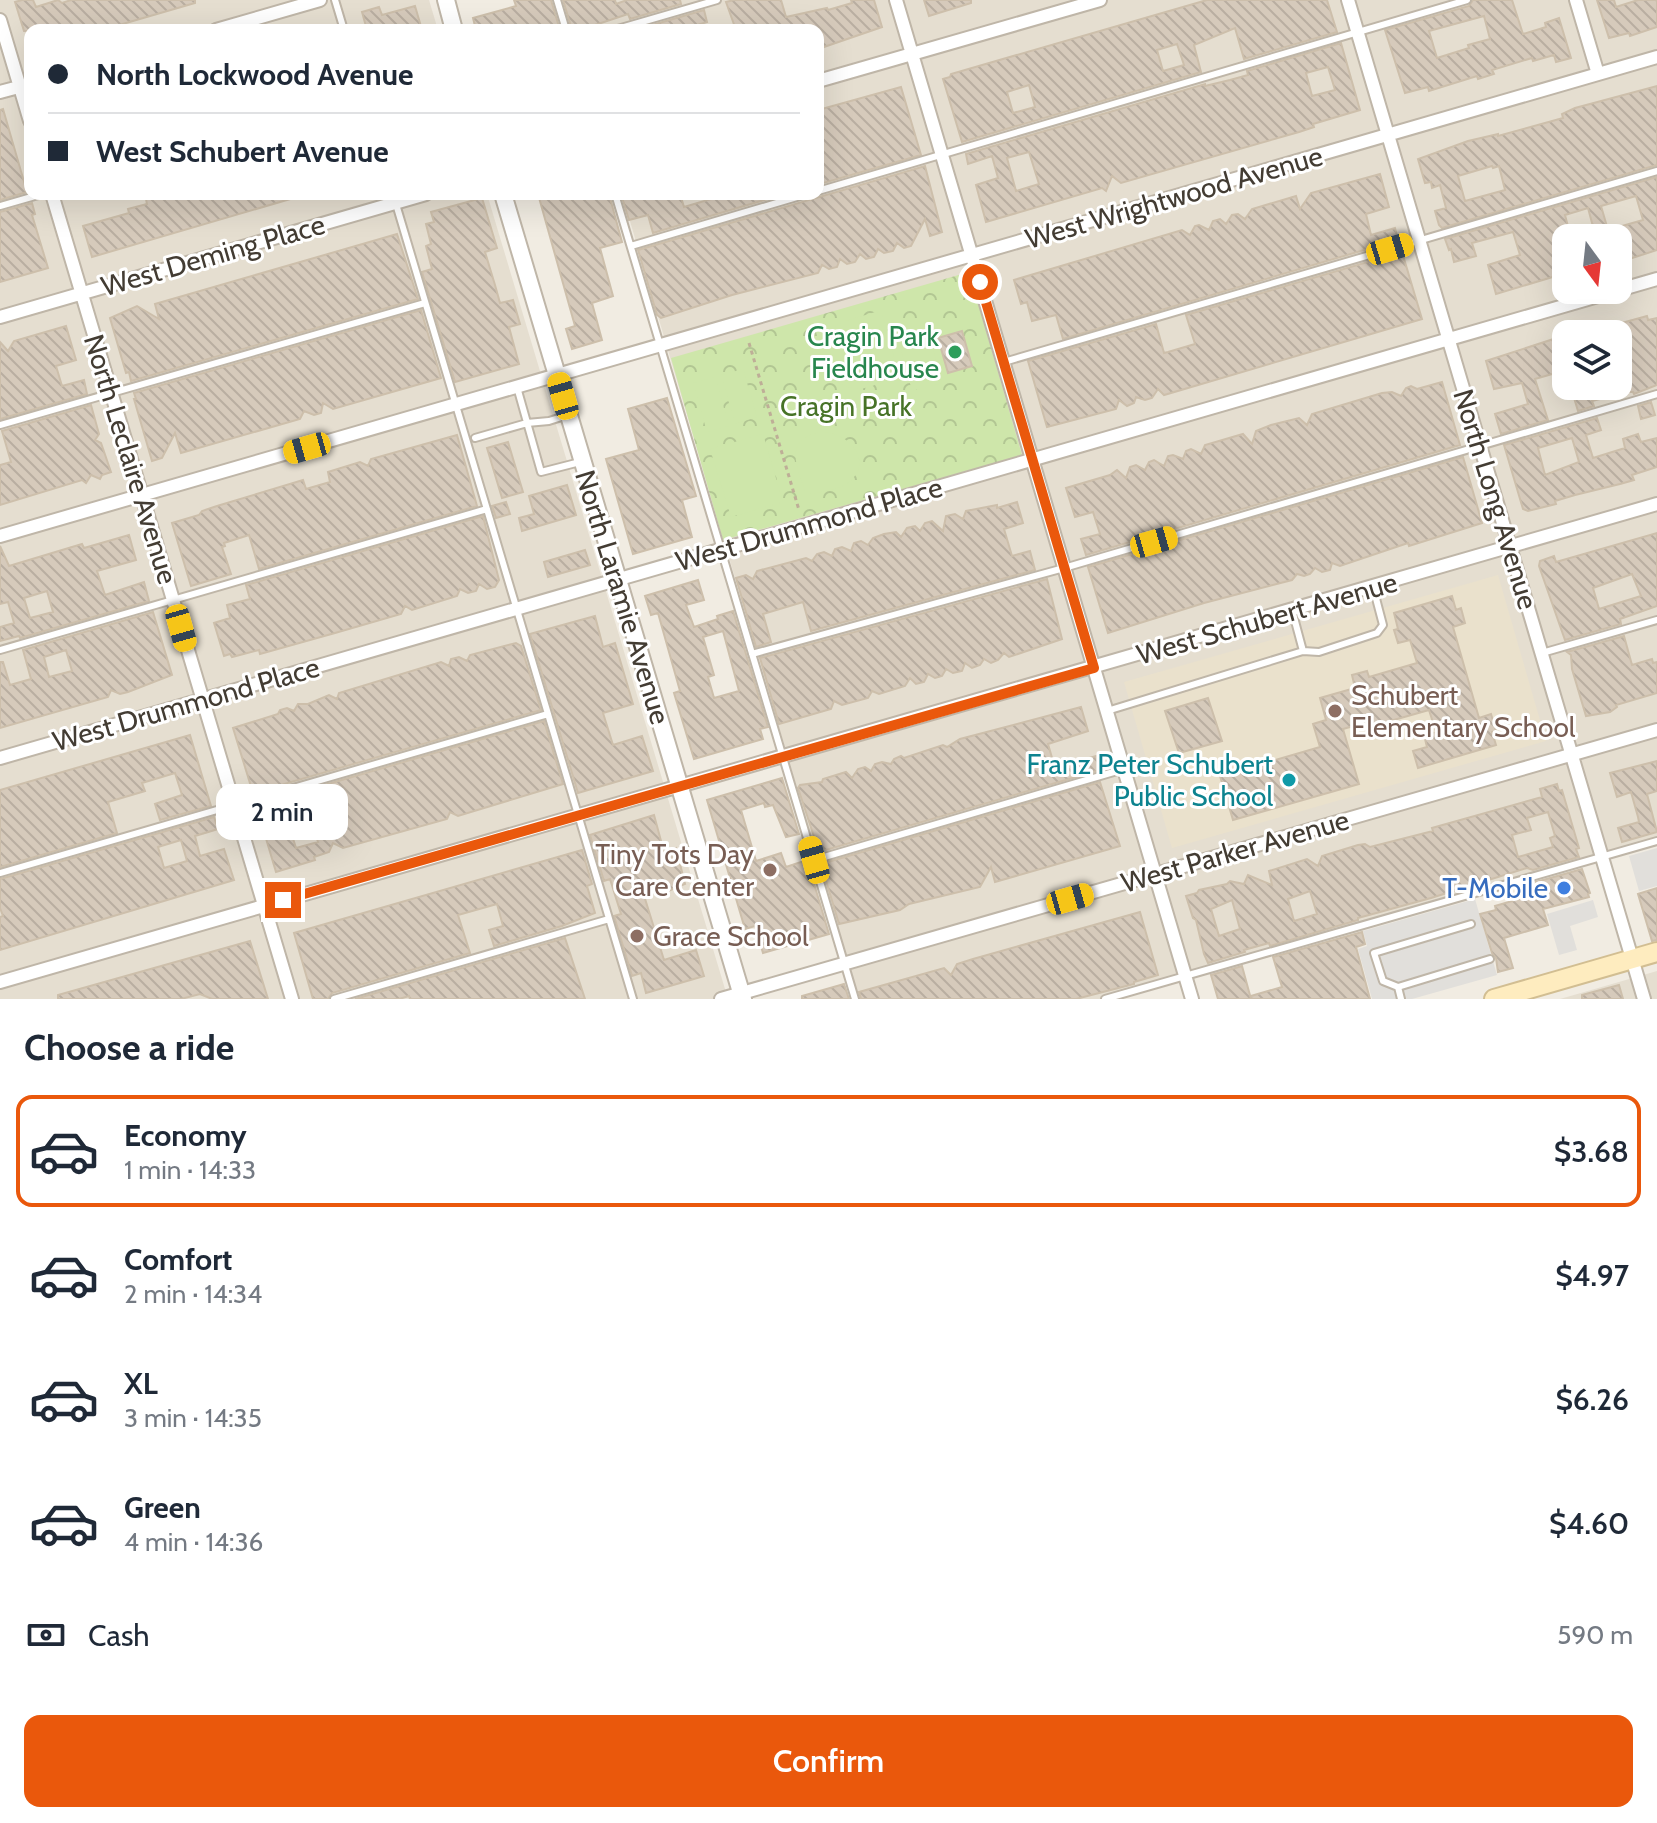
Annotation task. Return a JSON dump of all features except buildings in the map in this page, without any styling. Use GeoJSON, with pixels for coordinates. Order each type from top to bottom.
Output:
{"type":"FeatureCollection","features":[{"type":"Feature","properties":{"kind":"main road"},"geometry":{"type":"LineString","coordinates":[[1494,999],[1657,952]]}},
{"type":"Feature","properties":{"kind":"street"},"geometry":{"type":"LineString","coordinates":[[237,24],[320,0]]}},
{"type":"Feature","properties":{"kind":"street"},"geometry":{"type":"LineString","coordinates":[[446,0],[452,24]]}},
{"type":"Feature","properties":{"kind":"street"},"geometry":{"type":"LineString","coordinates":[[896,0],[1192,999]]}},
{"type":"Feature","properties":{"kind":"street"},"geometry":{"type":"LineString","coordinates":[[824,79],[1100,0]]}},
{"type":"Feature","properties":{"kind":"street","name":"North Long Avenue"},"geometry":{"type":"LineString","coordinates":[[1348,0],[1644,999]]}},
{"type":"Feature","properties":{"kind":"street"},"geometry":{"type":"LineString","coordinates":[[1576,0],[1598,74]]}},
{"type":"Feature","properties":{"kind":"street"},"geometry":{"type":"LineString","coordinates":[[0,20],[24,82]]}},
{"type":"Feature","properties":{"kind":"street","name":"West Wrightwood Avenue"},"geometry":{"type":"LineString","coordinates":[[0,536],[1657,57]]}},
{"type":"Feature","properties":{"kind":"street"},"geometry":{"type":"LineString","coordinates":[[0,92],[24,85]]}},
{"type":"Feature","properties":{"kind":"street","name":"North Leclaire Avenue"},"geometry":{"type":"LineString","coordinates":[[54,200],[292,999]]}},
{"type":"Feature","properties":{"kind":"street","name":"West Deming Place"},"geometry":{"type":"LineString","coordinates":[[0,317],[387,200]]}},
{"type":"Feature","properties":{"kind":"street","name":"North Laramie Avenue"},"geometry":{"type":"LineString","coordinates":[[505,200],[742,996]]}},
{"type":"Feature","properties":{"kind":"street","name":"West Drummond Place"},"geometry":{"type":"LineString","coordinates":[[0,758],[1657,279]]}},
{"type":"Feature","properties":{"kind":"street","name":"West Schubert Avenue"},"geometry":{"type":"LineString","coordinates":[[0,982],[1657,504]]}},
{"type":"Feature","properties":{"kind":"street","name":"West Parker Avenue"},"geometry":{"type":"LineString","coordinates":[[721,999],[742,996],[1657,730]]}},
{"type":"Feature","properties":{"kind":"lane"},"geometry":{"type":"LineString","coordinates":[[335,0],[342,24]]}},
{"type":"Feature","properties":{"kind":"lane"},"geometry":{"type":"LineString","coordinates":[[557,0],[564,24]]}},
{"type":"Feature","properties":{"kind":"lane"},"geometry":{"type":"LineString","coordinates":[[635,24],[717,0]]}},
{"type":"Feature","properties":{"kind":"lane"},"geometry":{"type":"LineString","coordinates":[[824,189],[1464,0]]}},
{"type":"Feature","properties":{"kind":"lane"},"geometry":{"type":"LineString","coordinates":[[1003,362],[1657,171]]}},
{"type":"Feature","properties":{"kind":"lane"},"geometry":{"type":"LineString","coordinates":[[0,206],[24,199]]}},
{"type":"Feature","properties":{"kind":"lane"},"geometry":{"type":"LineString","coordinates":[[395,200],[633,999]]}},
{"type":"Feature","properties":{"kind":"lane"},"geometry":{"type":"LineString","coordinates":[[617,200],[855,999]]}},
{"type":"Feature","properties":{"kind":"lane"},"geometry":{"type":"LineString","coordinates":[[631,246],[787,200]]}},
{"type":"Feature","properties":{"kind":"lane"},"geometry":{"type":"LineString","coordinates":[[0,425],[425,303]]}},
{"type":"Feature","properties":{"kind":"lane"},"geometry":{"type":"LineString","coordinates":[[517,387],[541,472],[582,461]]}},
{"type":"Feature","properties":{"kind":"lane"},"geometry":{"type":"LineString","coordinates":[[752,654],[1064,568],[1657,394]]}},
{"type":"Feature","properties":{"kind":"lane"},"geometry":{"type":"LineString","coordinates":[[475,438],[568,415]]}},
{"type":"Feature","properties":{"kind":"lane"},"geometry":{"type":"LineString","coordinates":[[0,650],[487,509]]}},
{"type":"Feature","properties":{"kind":"lane"},"geometry":{"type":"LineString","coordinates":[[1107,711],[1303,651],[1319,652],[1377,633],[1383,625],[1373,587]]}},
{"type":"Feature","properties":{"kind":"lane"},"geometry":{"type":"LineString","coordinates":[[1292,610],[1303,651]]}},
{"type":"Feature","properties":{"kind":"lane"},"geometry":{"type":"LineString","coordinates":[[1542,653],[1657,620]]}},
{"type":"Feature","properties":{"kind":"lane"},"geometry":{"type":"LineString","coordinates":[[0,873],[548,714]]}},
{"type":"Feature","properties":{"kind":"lane"},"geometry":{"type":"LineString","coordinates":[[814,860],[1124,769]]}},
{"type":"Feature","properties":{"kind":"lane"},"geometry":{"type":"LineString","coordinates":[[1105,999],[1657,841]]}},
{"type":"Feature","properties":{"kind":"lane"},"geometry":{"type":"LineString","coordinates":[[334,999],[609,919]]}},
{"type":"Feature","properties":{"kind":"lane"},"geometry":{"type":"LineString","coordinates":[[1471,924],[1374,953],[1383,981],[1398,987],[1490,959]]}},
{"type":"Feature","properties":{"kind":"lane"},"geometry":{"type":"LineString","coordinates":[[1398,987],[1401,999]]}},
{"type":"Feature","properties":{"kind":"path"},"geometry":{"type":"LineString","coordinates":[[749,343],[799,510]]}},
{"type":"Feature","properties":{"kind":"shaded area"},"geometry":{"type":"Polygon","coordinates":[[[0,0],[429,0],[436,24],[24,24],[24,200],[489,200],[728,999],[0,999],[0,0]]]}},
{"type":"Feature","properties":{"kind":"shaded area"},"geometry":{"type":"Polygon","coordinates":[[[565,0],[1657,0],[1657,840],[1100,999],[859,999],[624,200],[824,200],[824,24],[572,24],[565,0]]]}},
{"type":"Feature","properties":{"kind":"shaded area","name":"Schubert Elementary School"},"geometry":{"type":"Polygon","coordinates":[[[1498,575],[1546,741],[1172,848],[1124,682],[1498,575]]]}},
{"type":"Feature","properties":{"kind":"shaded area"},"geometry":{"type":"Polygon","coordinates":[[[1657,848],[1657,886],[1639,891],[1629,856],[1657,848]]]}},
{"type":"Feature","properties":{"kind":"shaded area"},"geometry":{"type":"Polygon","coordinates":[[[1475,899],[1497,975],[1412,999],[1372,999],[1358,949],[1367,946],[1363,931],[1475,899]]]}},
{"type":"Feature","properties":{"kind":"shaded area"},"geometry":{"type":"Polygon","coordinates":[[[1593,900],[1598,917],[1570,926],[1577,950],[1559,955],[1547,914],[1593,900]]]}},
{"type":"Feature","properties":{"kind":"shaded area"},"geometry":{"type":"Polygon","coordinates":[[[1657,971],[1657,999],[1560,999],[1657,971]]]}},
{"type":"Feature","properties":{"kind":"green space","name":"Cragin Park"},"geometry":{"type":"Polygon","coordinates":[[[969,272],[1022,455],[723,540],[671,358],[969,272]]]}},
{"type":"Feature","properties":{"kind":"green space"},"geometry":{"type":"Polygon","coordinates":[[[875,312],[882,315],[891,341],[893,357],[889,372],[880,382],[868,387],[842,385],[831,377],[824,365],[823,349],[827,336],[838,324],[875,312]]]}},
{"type":"Feature","properties":{"kind":"green space"},"geometry":{"type":"Polygon","coordinates":[[[930,338],[942,383],[912,391],[900,346],[930,338]]]}},
{"type":"Feature","properties":{"kind":"green space"},"geometry":{"type":"Polygon","coordinates":[[[743,369],[757,417],[735,424],[721,375],[743,369]]]}},
{"type":"Feature","properties":{"kind":"green space"},"geometry":{"type":"Polygon","coordinates":[[[715,377],[729,426],[707,432],[693,383],[715,377]]]}},
{"type":"Feature","properties":{"kind":"green space"},"geometry":{"type":"Polygon","coordinates":[[[820,432],[840,436],[848,442],[859,457],[859,465],[856,474],[845,485],[812,494],[805,491],[798,472],[797,447],[801,441],[820,432]]]}},
{"type":"Feature","properties":{"kind":"green space"},"geometry":{"type":"Polygon","coordinates":[[[763,434],[783,502],[731,517],[710,449],[763,434]]]}},
{"type":"Feature","properties":{"kind":"place","name":"Cragin Park Fieldhouse"},"geometry":{"type":"Point","coordinates":[955,352]}},
{"type":"Feature","properties":{"kind":"place","name":"Schubert Elementary School"},"geometry":{"type":"Point","coordinates":[1335,711]}},
{"type":"Feature","properties":{"kind":"place","name":"Franz Peter Schubert Public School"},"geometry":{"type":"Point","coordinates":[1289,780]}},
{"type":"Feature","properties":{"kind":"place","name":"Tiny Tots Day Care Center"},"geometry":{"type":"Point","coordinates":[770,870]}},
{"type":"Feature","properties":{"kind":"place","name":"T-Mobile"},"geometry":{"type":"Point","coordinates":[1564,888]}},
{"type":"Feature","properties":{"kind":"place","name":"Grace School"},"geometry":{"type":"Point","coordinates":[637,936]}},
{"type":"Feature","properties":{"kind":"route"},"geometry":{"type":"LineString","coordinates":[[283,900],[1094,668],[980,282]]}}]}
